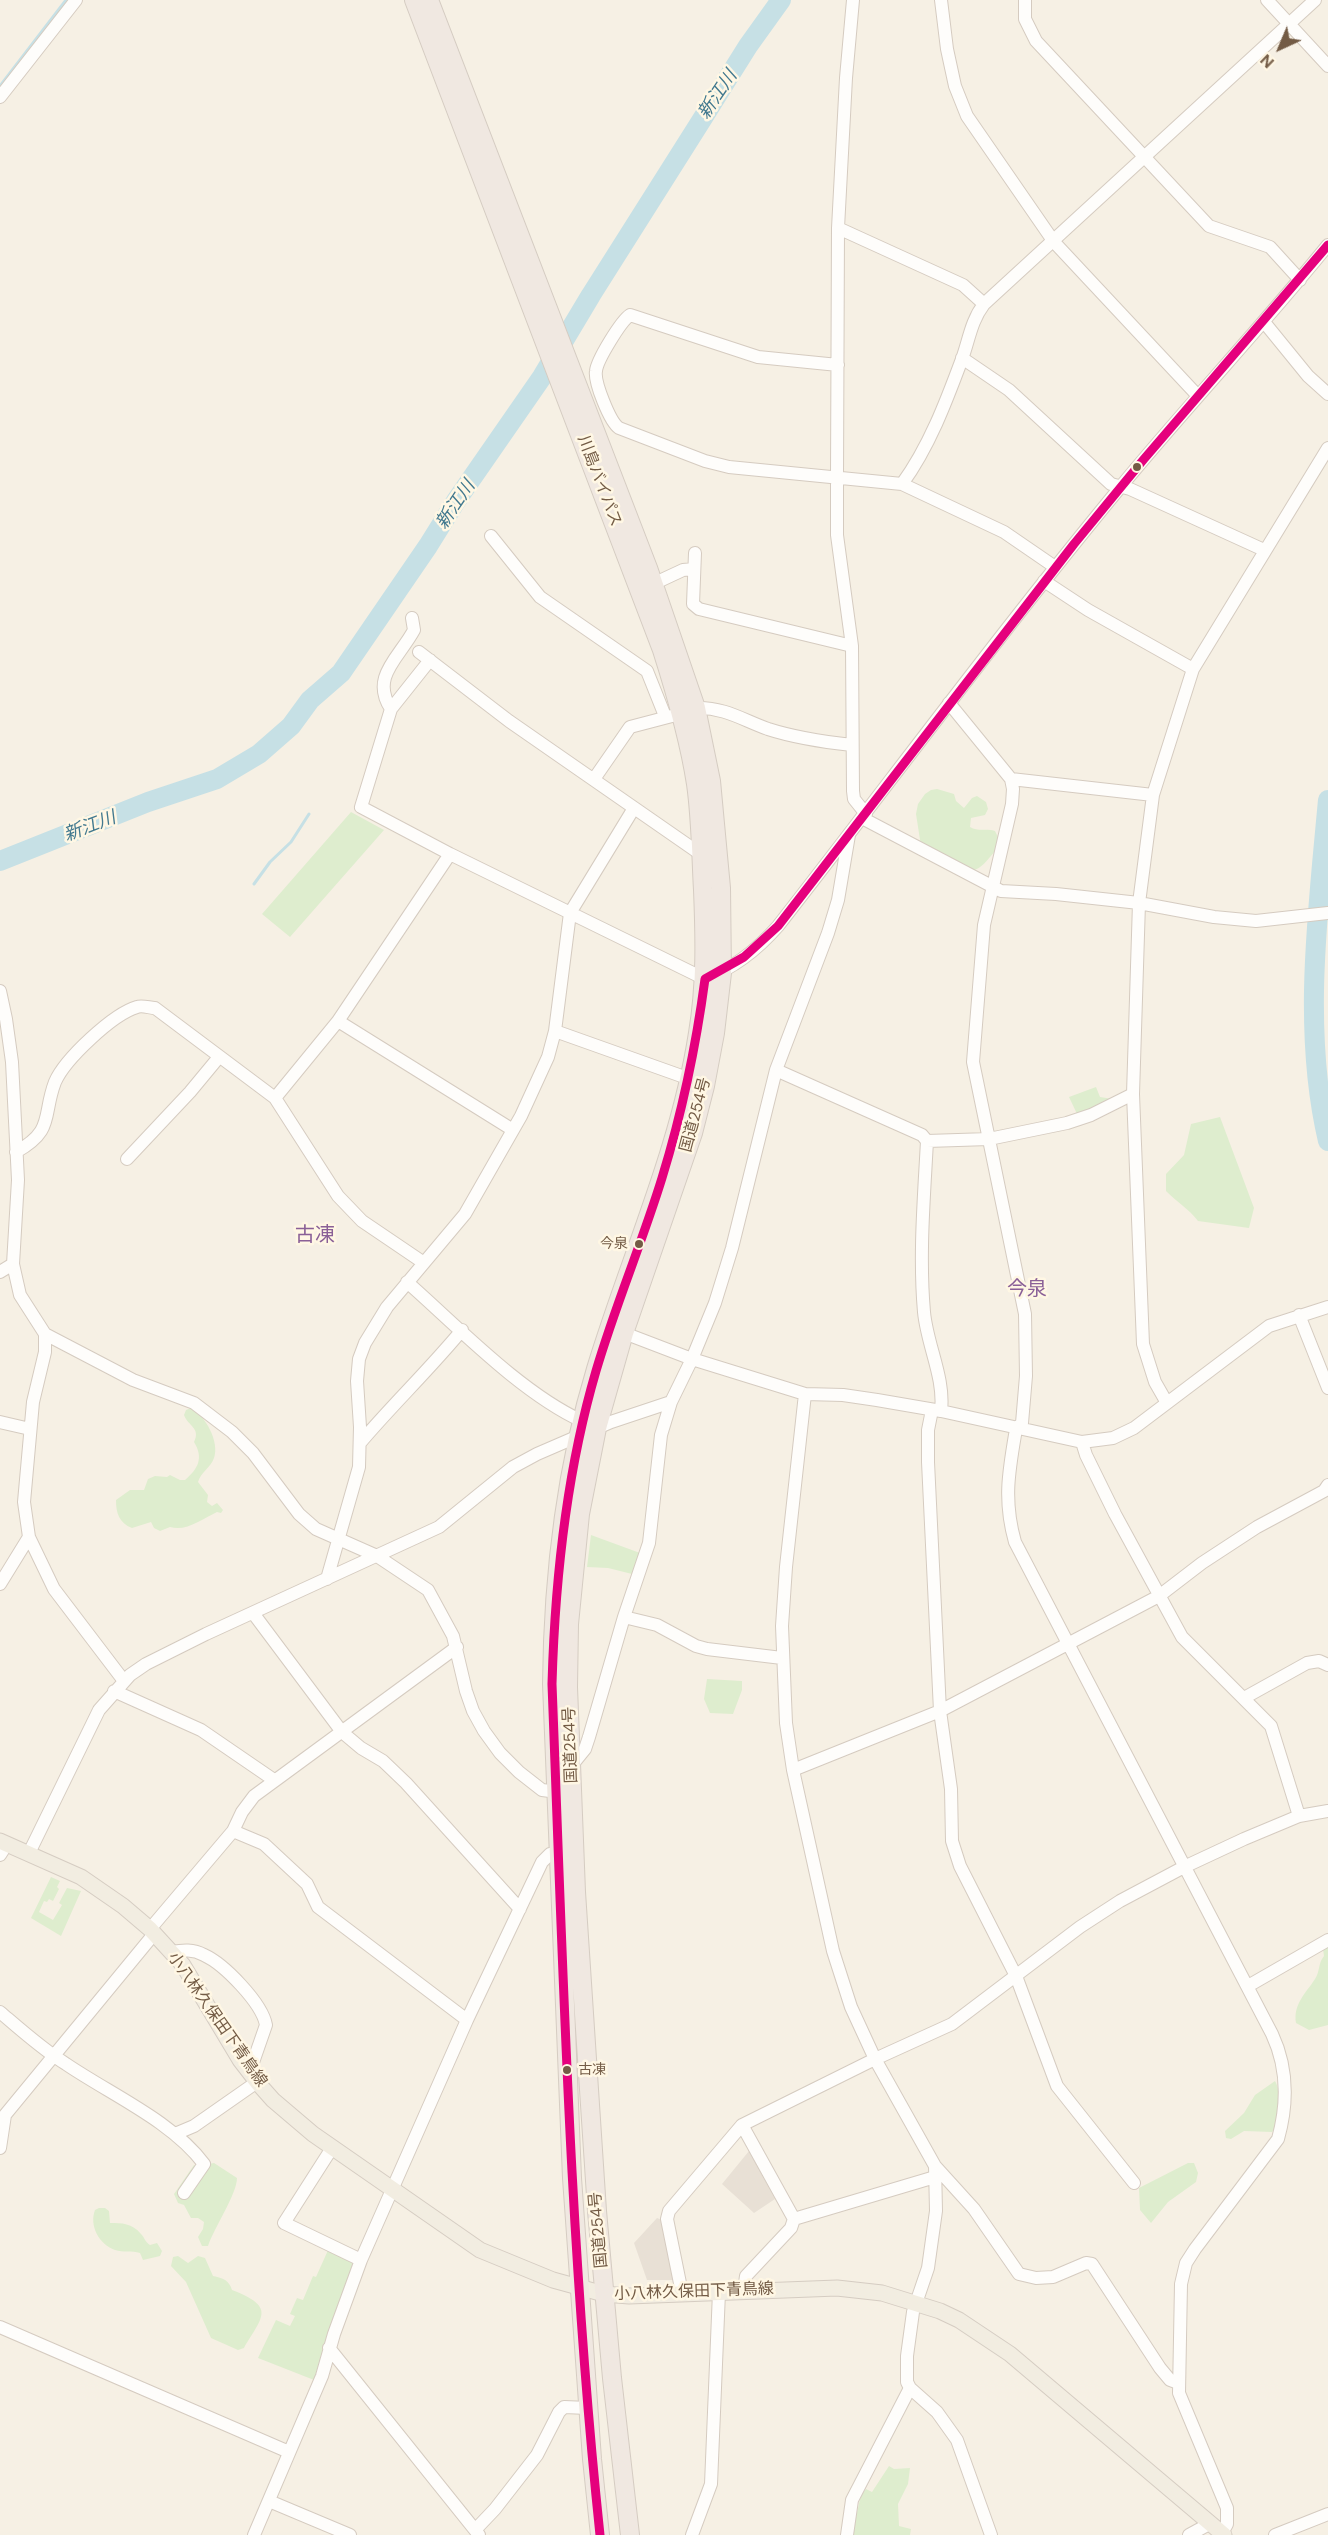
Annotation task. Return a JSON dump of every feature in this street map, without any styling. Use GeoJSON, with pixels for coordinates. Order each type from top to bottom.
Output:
{"type":"FeatureCollection","features":[{"type":"Feature","properties":{"kind":"highway","name":"川島バイパス"},"geometry":{"type":"LineString","coordinates":[[414,0],[530,303],[571,388],[653,584],[696,784],[713,976]]}},
{"type":"Feature","properties":{"kind":"highway","name":"川島バイパス"},"geometry":{"type":"LineString","coordinates":[[429,0],[539,286],[571,388],[662,650],[681,713],[711,781],[721,888],[713,976]]}},
{"type":"Feature","properties":{"kind":"highway","name":"国道254号"},"geometry":{"type":"LineString","coordinates":[[600,2535],[588,2408],[568,2092],[561,1853],[552,1684],[553,1624],[561,1542],[604,1344],[661,1181],[690,1079],[713,976]]}},
{"type":"Feature","properties":{"kind":"highway","name":"国道254号"},"geometry":{"type":"LineString","coordinates":[[630,2535],[604,2294],[581,1977],[568,1687],[570,1600],[580,1514],[586,1429],[624,1333],[693,1133],[715,1033],[713,976]]}},
{"type":"Feature","properties":{"kind":"main road","name":"小八林久保田下青鳥線"},"geometry":{"type":"LineString","coordinates":[[2,1846],[29,1853],[81,1877],[123,1906],[171,1952],[191,1977],[254,2077],[295,2120],[480,2250],[530,2272],[604,2294],[629,2296],[744,2290],[855,2289],[915,2302],[959,2320],[1010,2354],[1219,2530]]}},
{"type":"Feature","properties":{"kind":"street"},"geometry":{"type":"LineString","coordinates":[[0,97],[76,0]]}},
{"type":"Feature","properties":{"kind":"street"},"geometry":{"type":"LineString","coordinates":[[854,0],[846,78],[838,228],[837,477],[837,535],[852,646],[854,799],[864,816],[1001,891],[1139,903],[1256,921],[1328,913]]}},
{"type":"Feature","properties":{"kind":"street"},"geometry":{"type":"LineString","coordinates":[[941,0],[947,49],[955,86],[967,116],[1054,242],[1198,396]]}},
{"type":"Feature","properties":{"kind":"street"},"geometry":{"type":"LineString","coordinates":[[1025,0],[1025,19],[1036,41],[1209,226],[1270,247],[1300,280]]}},
{"type":"Feature","properties":{"kind":"street"},"geometry":{"type":"LineString","coordinates":[[1267,0],[1328,66]]}},
{"type":"Feature","properties":{"kind":"street"},"geometry":{"type":"LineString","coordinates":[[902,484],[921,457],[962,358],[976,315],[984,304],[1315,0]]}},
{"type":"Feature","properties":{"kind":"street"},"geometry":{"type":"LineString","coordinates":[[838,228],[963,285],[984,304]]}},
{"type":"Feature","properties":{"kind":"street"},"geometry":{"type":"LineString","coordinates":[[430,660],[391,708],[361,807],[570,913],[713,976],[764,942],[1055,567],[1120,487],[1328,246]]}},
{"type":"Feature","properties":{"kind":"street"},"geometry":{"type":"LineString","coordinates":[[838,365],[758,357],[630,315],[597,364],[595,375],[610,418],[619,428],[705,461],[729,467],[902,484],[1004,532],[1055,567]]}},
{"type":"Feature","properties":{"kind":"street"},"geometry":{"type":"LineString","coordinates":[[1264,322],[1308,376],[1328,394]]}},
{"type":"Feature","properties":{"kind":"street"},"geometry":{"type":"LineString","coordinates":[[962,358],[1009,390],[1111,484],[1130,489],[1264,550]]}},
{"type":"Feature","properties":{"kind":"street"},"geometry":{"type":"LineString","coordinates":[[1167,1403],[1155,1382],[1143,1344],[1133,1094],[1139,903],[1153,795],[1192,669],[1328,448]]}},
{"type":"Feature","properties":{"kind":"street"},"geometry":{"type":"LineString","coordinates":[[491,536],[540,597],[646,671],[681,713]]}},
{"type":"Feature","properties":{"kind":"street"},"geometry":{"type":"LineString","coordinates":[[695,553],[693,604],[699,609],[852,646]]}},
{"type":"Feature","properties":{"kind":"street"},"geometry":{"type":"LineString","coordinates":[[653,584],[683,570],[693,569]]}},
{"type":"Feature","properties":{"kind":"street"},"geometry":{"type":"LineString","coordinates":[[1044,581],[1088,610],[1192,669]]}},
{"type":"Feature","properties":{"kind":"street"},"geometry":{"type":"LineString","coordinates":[[391,708],[384,698],[382,688],[384,675],[414,630],[412,618]]}},
{"type":"Feature","properties":{"kind":"street"},"geometry":{"type":"LineString","coordinates":[[419,652],[509,721],[702,855]]}},
{"type":"Feature","properties":{"kind":"street"},"geometry":{"type":"LineString","coordinates":[[949,704],[1011,780],[1013,789],[1012,804],[982,941],[974,1046],[974,1074],[1025,1314],[1026,1376],[1022,1423],[1016,1429],[1007,1485],[1008,1517],[1015,1542],[1281,2052],[1286,2077],[1284,2119],[1278,2139],[1186,2263],[1181,2284],[1178,2383],[1181,2402],[1227,2508],[1227,2524],[1219,2530],[1189,2535]]}},
{"type":"Feature","properties":{"kind":"street"},"geometry":{"type":"LineString","coordinates":[[594,778],[630,727],[648,724],[681,713],[724,710],[768,729],[812,740],[852,745]]}},
{"type":"Feature","properties":{"kind":"street"},"geometry":{"type":"LineString","coordinates":[[1011,780],[1153,795]]}},
{"type":"Feature","properties":{"kind":"street"},"geometry":{"type":"LineString","coordinates":[[327,1579],[359,1467],[357,1381],[359,1359],[374,1327],[407,1282],[465,1214],[540,1078],[555,1031],[570,913],[634,808]]}},
{"type":"Feature","properties":{"kind":"street"},"geometry":{"type":"LineString","coordinates":[[572,1765],[585,1749],[624,1617],[649,1543],[661,1435],[670,1402],[692,1359],[715,1303],[732,1248],[776,1070],[828,933],[838,900],[849,835]]}},
{"type":"Feature","properties":{"kind":"street"},"geometry":{"type":"LineString","coordinates":[[275,1098],[338,1021],[450,854]]}},
{"type":"Feature","properties":{"kind":"street"},"geometry":{"type":"LineString","coordinates":[[0,991],[12,1062],[18,1191],[13,1264],[20,1295],[45,1334],[133,1380],[195,1402],[232,1432],[253,1453],[299,1514],[316,1529],[377,1556],[428,1590],[457,1647],[466,1691],[473,1711],[484,1731],[500,1753],[519,1772],[542,1790],[558,1792]]}},
{"type":"Feature","properties":{"kind":"street"},"geometry":{"type":"LineString","coordinates":[[16,1152],[32,1143],[39,1135],[46,1122],[56,1082],[63,1069],[103,1029],[123,1014],[139,1006],[155,1008],[275,1098],[338,1196],[362,1221],[424,1263]]}},
{"type":"Feature","properties":{"kind":"street"},"geometry":{"type":"LineString","coordinates":[[338,1021],[513,1130]]}},
{"type":"Feature","properties":{"kind":"street"},"geometry":{"type":"LineString","coordinates":[[555,1031],[690,1079]]}},
{"type":"Feature","properties":{"kind":"street"},"geometry":{"type":"LineString","coordinates":[[127,1159],[190,1092],[219,1057]]}},
{"type":"Feature","properties":{"kind":"street"},"geometry":{"type":"LineString","coordinates":[[776,1070],[922,1136],[927,1141],[988,1139],[1080,1120],[1133,1094]]}},
{"type":"Feature","properties":{"kind":"street"},"geometry":{"type":"LineString","coordinates":[[927,1141],[922,1213],[924,1313],[942,1402],[928,1430],[928,1462],[940,1712],[951,1789],[952,1841],[960,1866],[1016,1976],[1058,2086],[1134,2183]]}},
{"type":"Feature","properties":{"kind":"street"},"geometry":{"type":"LineString","coordinates":[[0,1272],[13,1264]]}},
{"type":"Feature","properties":{"kind":"street"},"geometry":{"type":"LineString","coordinates":[[407,1282],[507,1371],[586,1429]]}},
{"type":"Feature","properties":{"kind":"street"},"geometry":{"type":"LineString","coordinates":[[624,1333],[692,1359],[805,1394],[843,1395],[936,1411],[1082,1442],[1113,1438],[1134,1428],[1269,1326],[1328,1307]]}},
{"type":"Feature","properties":{"kind":"street"},"geometry":{"type":"LineString","coordinates":[[1299,1315],[1328,1388]]}},
{"type":"Feature","properties":{"kind":"street"},"geometry":{"type":"LineString","coordinates":[[360,1443],[392,1405],[427,1372],[462,1330]]}},
{"type":"Feature","properties":{"kind":"street"},"geometry":{"type":"LineString","coordinates":[[45,1334],[45,1352],[39,1371],[30,1429],[24,1502],[29,1537],[54,1589],[124,1681]]}},
{"type":"Feature","properties":{"kind":"street"},"geometry":{"type":"LineString","coordinates":[[805,1394],[786,1567],[782,1658],[786,1723],[793,1770],[833,1951],[851,2007],[875,2059],[935,2171],[974,2209],[1019,2274],[1036,2278],[1053,2277],[1086,2263],[1092,2265],[1160,2368],[1170,2380],[1178,2383]]}},
{"type":"Feature","properties":{"kind":"street"},"geometry":{"type":"LineString","coordinates":[[29,1853],[88,1729],[114,1691],[124,1681],[156,1659],[445,1523],[513,1467],[537,1454],[586,1429],[670,1402]]}},
{"type":"Feature","properties":{"kind":"street"},"geometry":{"type":"LineString","coordinates":[[0,1422],[30,1429]]}},
{"type":"Feature","properties":{"kind":"street"},"geometry":{"type":"LineString","coordinates":[[1082,1442],[1090,1465],[1158,1596],[1191,1649],[1271,1726],[1299,1815]]}},
{"type":"Feature","properties":{"kind":"street"},"geometry":{"type":"LineString","coordinates":[[793,1770],[940,1712],[1158,1596],[1220,1551],[1257,1527],[1324,1491],[1328,1485]]}},
{"type":"Feature","properties":{"kind":"street"},"geometry":{"type":"LineString","coordinates":[[0,1584],[29,1537]]}},
{"type":"Feature","properties":{"kind":"street"},"geometry":{"type":"LineString","coordinates":[[253,1612],[342,1732],[361,1748],[383,1761],[406,1783],[520,1909]]}},
{"type":"Feature","properties":{"kind":"street"},"geometry":{"type":"LineString","coordinates":[[624,1617],[657,1625],[707,1649],[782,1658]]}},
{"type":"Feature","properties":{"kind":"street"},"geometry":{"type":"LineString","coordinates":[[0,2148],[5,2115],[233,1831],[242,1812],[254,1796],[457,1647]]}},
{"type":"Feature","properties":{"kind":"street"},"geometry":{"type":"LineString","coordinates":[[1244,1698],[1306,1663],[1319,1660],[1328,1665]]}},
{"type":"Feature","properties":{"kind":"street"},"geometry":{"type":"LineString","coordinates":[[114,1691],[201,1730],[274,1780]]}},
{"type":"Feature","properties":{"kind":"street"},"geometry":{"type":"LineString","coordinates":[[682,2293],[667,2219],[669,2211],[742,2125],[875,2059],[952,2024],[1080,1927],[1120,1901],[1184,1867],[1299,1815],[1328,1811]]}},
{"type":"Feature","properties":{"kind":"street"},"geometry":{"type":"LineString","coordinates":[[233,1831],[264,1844],[307,1884],[318,1907],[467,2020]]}},
{"type":"Feature","properties":{"kind":"street"},"geometry":{"type":"LineString","coordinates":[[254,2535],[322,2376],[329,2348],[361,2260],[467,2020],[546,1856],[561,1853]]}},
{"type":"Feature","properties":{"kind":"street"},"geometry":{"type":"LineString","coordinates":[[1248,1986],[1328,1940]]}},
{"type":"Feature","properties":{"kind":"street"},"geometry":{"type":"LineString","coordinates":[[171,1952],[192,1950],[206,1955],[238,1982],[256,2004],[266,2025],[254,2077],[194,2126],[175,2134]]}},
{"type":"Feature","properties":{"kind":"street"},"geometry":{"type":"LineString","coordinates":[[0,2012],[54,2056],[175,2134],[204,2164],[184,2193]]}},
{"type":"Feature","properties":{"kind":"street"},"geometry":{"type":"LineString","coordinates":[[742,2125],[794,2219],[791,2228],[746,2276],[744,2290]]}},
{"type":"Feature","properties":{"kind":"street"},"geometry":{"type":"LineString","coordinates":[[332,2148],[284,2223],[361,2260]]}},
{"type":"Feature","properties":{"kind":"street"},"geometry":{"type":"LineString","coordinates":[[794,2219],[935,2171]]}},
{"type":"Feature","properties":{"kind":"street"},"geometry":{"type":"LineString","coordinates":[[935,2171],[936,2211],[928,2268],[915,2302],[908,2342],[907,2382],[910,2388],[930,2404],[957,2440],[991,2535]]}},
{"type":"Feature","properties":{"kind":"street"},"geometry":{"type":"LineString","coordinates":[[692,2535],[711,2484],[719,2292]]}},
{"type":"Feature","properties":{"kind":"street"},"geometry":{"type":"LineString","coordinates":[[0,2327],[289,2452]]}},
{"type":"Feature","properties":{"kind":"street"},"geometry":{"type":"LineString","coordinates":[[329,2348],[477,2532],[537,2455],[559,2412],[564,2407],[588,2408]]}},
{"type":"Feature","properties":{"kind":"street"},"geometry":{"type":"LineString","coordinates":[[847,2535],[852,2500],[910,2388]]}},
{"type":"Feature","properties":{"kind":"street"},"geometry":{"type":"LineString","coordinates":[[269,2501],[350,2535]]}},
{"type":"Feature","properties":{"kind":"street"},"geometry":{"type":"LineString","coordinates":[[1275,2535],[1328,2514]]}},
{"type":"Feature","properties":{"kind":"shaded area"},"geometry":{"type":"Polygon","coordinates":[[[749,2151],[775,2199],[754,2213],[722,2184],[749,2151]]]}},
{"type":"Feature","properties":{"kind":"shaded area"},"geometry":{"type":"Polygon","coordinates":[[[657,2218],[662,2220],[675,2280],[647,2280],[634,2243],[657,2218]]]}},
{"type":"Feature","properties":{"kind":"green space"},"geometry":{"type":"Polygon","coordinates":[[[937,789],[954,794],[956,801],[964,808],[972,798],[977,796],[986,802],[988,809],[985,815],[971,818],[970,827],[995,831],[999,839],[997,850],[975,870],[970,871],[921,846],[916,814],[918,804],[925,794],[937,789]]]}},
{"type":"Feature","properties":{"kind":"green space"},"geometry":{"type":"Polygon","coordinates":[[[351,812],[384,830],[290,937],[262,914],[351,812]]]}},
{"type":"Feature","properties":{"kind":"green space"},"geometry":{"type":"Polygon","coordinates":[[[1096,1087],[1100,1097],[1113,1099],[1078,1116],[1069,1097],[1096,1087]]]}},
{"type":"Feature","properties":{"kind":"green space"},"geometry":{"type":"Polygon","coordinates":[[[1220,1117],[1254,1208],[1249,1228],[1198,1221],[1166,1191],[1166,1174],[1184,1155],[1191,1124],[1220,1117]]]}},
{"type":"Feature","properties":{"kind":"green space"},"geometry":{"type":"Polygon","coordinates":[[[191,1408],[206,1423],[215,1444],[213,1461],[198,1482],[208,1495],[207,1502],[212,1506],[217,1503],[223,1510],[221,1513],[217,1512],[182,1528],[170,1527],[160,1531],[154,1528],[151,1522],[132,1528],[128,1526],[119,1517],[116,1500],[130,1490],[144,1490],[148,1479],[155,1476],[170,1475],[185,1480],[196,1467],[199,1453],[194,1442],[196,1433],[184,1415],[186,1410],[191,1408]]]}},
{"type":"Feature","properties":{"kind":"green space"},"geometry":{"type":"Polygon","coordinates":[[[591,1535],[640,1553],[632,1574],[608,1568],[587,1567],[591,1535]]]}},
{"type":"Feature","properties":{"kind":"green space"},"geometry":{"type":"Polygon","coordinates":[[[707,1679],[742,1681],[742,1690],[733,1714],[710,1713],[704,1699],[707,1679]]]}},
{"type":"Feature","properties":{"kind":"green space"},"geometry":{"type":"Polygon","coordinates":[[[51,1877],[60,1881],[57,1887],[59,1889],[53,1901],[49,1899],[47,1902],[44,1901],[39,1912],[53,1920],[62,1905],[59,1903],[67,1888],[81,1891],[61,1936],[31,1918],[51,1877]]]}},
{"type":"Feature","properties":{"kind":"green space"},"geometry":{"type":"Polygon","coordinates":[[[1328,1944],[1328,2025],[1309,2030],[1296,2023],[1296,2010],[1317,1976],[1324,1956],[1323,1949],[1328,1944]]]}},
{"type":"Feature","properties":{"kind":"green space"},"geometry":{"type":"Polygon","coordinates":[[[1275,2081],[1278,2104],[1272,2132],[1244,2131],[1231,2139],[1226,2138],[1225,2131],[1244,2113],[1255,2095],[1275,2081]]]}},
{"type":"Feature","properties":{"kind":"green space"},"geometry":{"type":"Polygon","coordinates":[[[214,2163],[237,2178],[236,2185],[208,2246],[202,2246],[198,2237],[204,2222],[198,2218],[191,2218],[184,2205],[178,2203],[174,2194],[194,2165],[205,2174],[209,2164],[214,2163]]]}},
{"type":"Feature","properties":{"kind":"green space"},"geometry":{"type":"Polygon","coordinates":[[[1188,2163],[1194,2163],[1198,2173],[1196,2182],[1168,2202],[1151,2223],[1140,2210],[1139,2188],[1188,2163]]]}},
{"type":"Feature","properties":{"kind":"green space"},"geometry":{"type":"Polygon","coordinates":[[[99,2208],[109,2211],[110,2223],[130,2226],[138,2230],[150,2245],[157,2243],[162,2251],[160,2256],[143,2260],[140,2253],[118,2251],[109,2247],[100,2239],[94,2228],[93,2216],[95,2210],[99,2208]]]}},
{"type":"Feature","properties":{"kind":"green space"},"geometry":{"type":"Polygon","coordinates":[[[329,2248],[357,2263],[330,2327],[314,2380],[258,2358],[276,2320],[290,2326],[295,2316],[290,2314],[297,2298],[303,2300],[329,2248]]]}},
{"type":"Feature","properties":{"kind":"green space"},"geometry":{"type":"Polygon","coordinates":[[[178,2256],[188,2263],[198,2256],[205,2258],[213,2276],[225,2280],[232,2290],[246,2296],[260,2307],[262,2313],[260,2320],[244,2348],[238,2350],[211,2338],[186,2282],[171,2266],[173,2257],[178,2256]]]}},
{"type":"Feature","properties":{"kind":"green space"},"geometry":{"type":"Polygon","coordinates":[[[889,2466],[894,2469],[910,2468],[908,2484],[898,2504],[899,2526],[911,2529],[910,2535],[852,2535],[861,2495],[866,2489],[872,2492],[889,2466]]]}},
{"type":"Feature","properties":{"kind":"waterway"},"geometry":{"type":"LineString","coordinates":[[0,86],[66,0]]}},
{"type":"Feature","properties":{"kind":"waterway","name":"新江川"},"geometry":{"type":"LineString","coordinates":[[0,861],[148,802],[217,779],[259,754],[291,726],[310,700],[341,673],[542,377],[748,46],[781,0]]}},
{"type":"Feature","properties":{"kind":"waterway","name":"新江川"},"geometry":{"type":"LineString","coordinates":[[1328,800],[1314,971],[1316,1057],[1320,1099],[1328,1141]]}},
{"type":"Feature","properties":{"kind":"waterway"},"geometry":{"type":"LineString","coordinates":[[254,884],[270,862],[291,842],[309,814]]}},
{"type":"Feature","properties":{"kind":"transit line"},"geometry":{"type":"LineString","coordinates":[[600,2535],[581,2323],[569,2110],[552,1684],[556,1605],[564,1526],[586,1409],[603,1347],[654,1202],[676,1129],[688,1079],[705,979],[744,957],[778,926],[1074,544],[1328,245]]}},
{"type":"Feature","properties":{"kind":"place","name":"今泉"},"geometry":{"type":"Point","coordinates":[639,1244]}},
{"type":"Feature","properties":{"kind":"place","name":"古凍"},"geometry":{"type":"Point","coordinates":[567,2070]}},
{"type":"Feature","properties":{"kind":"district","name":"古凍"},"geometry":{"type":"Point","coordinates":[315,1236]}},
{"type":"Feature","properties":{"kind":"district","name":"今泉"},"geometry":{"type":"Point","coordinates":[1027,1290]}}]}
